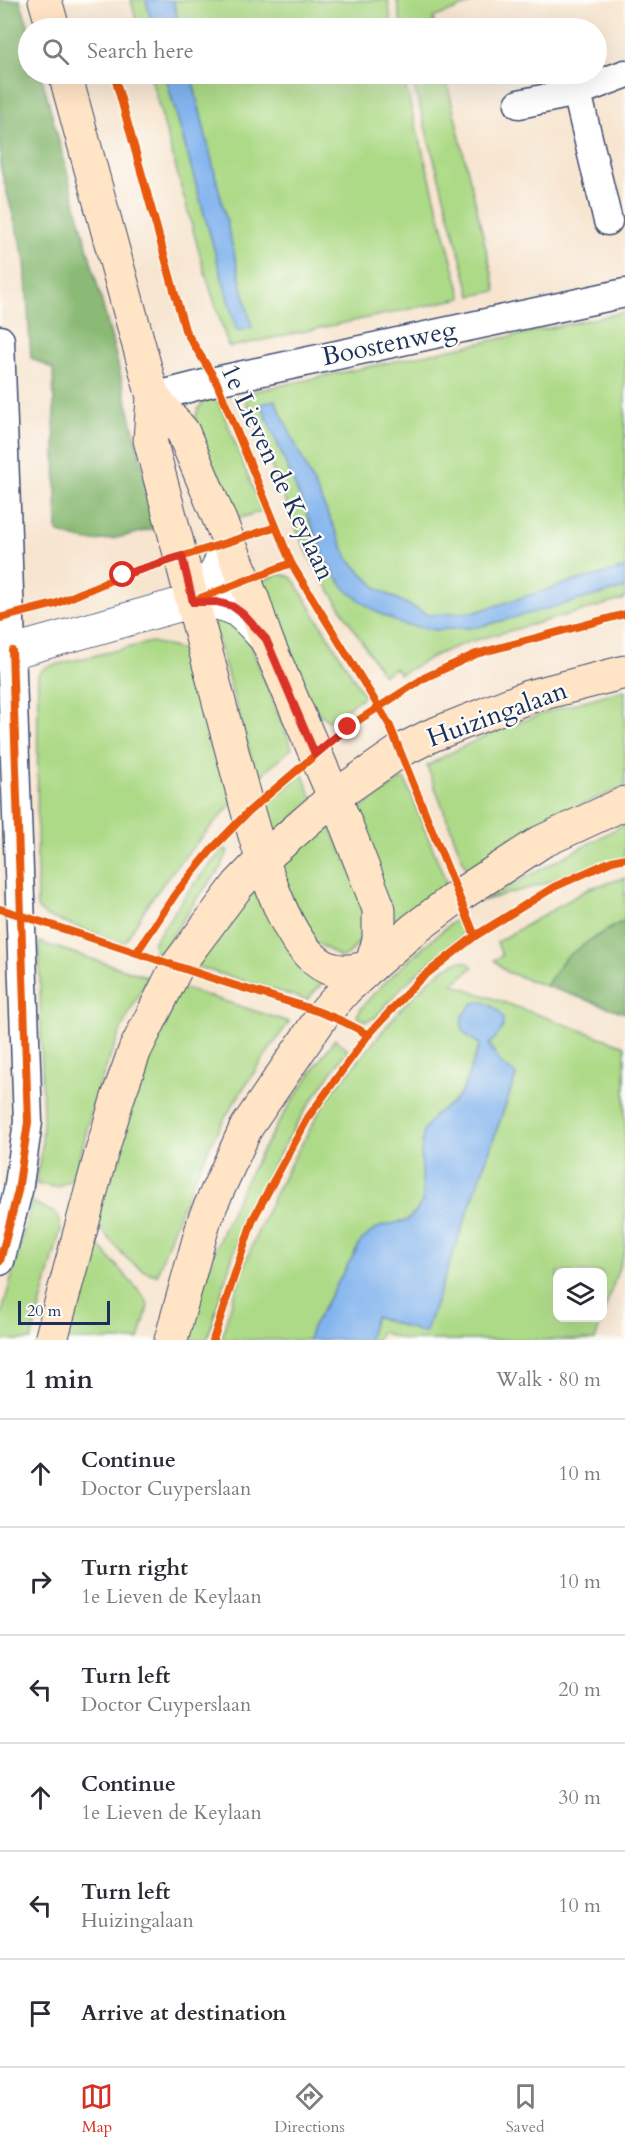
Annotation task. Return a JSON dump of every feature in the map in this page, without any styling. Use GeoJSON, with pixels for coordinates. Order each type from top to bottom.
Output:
{"type":"FeatureCollection","features":[{"type":"Feature","properties":{"kind":"main road"},"geometry":{"type":"LineString","coordinates":[[45,0],[50,18]]}},
{"type":"Feature","properties":{"kind":"main road"},"geometry":{"type":"LineString","coordinates":[[68,84],[153,397],[150,440],[263,859],[286,921],[307,952],[332,969],[351,972],[371,966]]}},
{"type":"Feature","properties":{"kind":"main road"},"geometry":{"type":"LineString","coordinates":[[153,397],[183,432],[266,639],[379,909],[379,940],[371,966]]}},
{"type":"Feature","properties":{"kind":"main road","name":"Huizingalaan"},"geometry":{"type":"LineString","coordinates":[[51,1340],[100,1158],[135,1050],[177,966],[238,885],[263,859],[334,797],[400,751],[430,736],[528,697],[625,672]]}},
{"type":"Feature","properties":{"kind":"main road"},"geometry":{"type":"LineString","coordinates":[[171,1340],[205,1218],[246,1128],[323,1015],[371,966],[458,896],[541,842],[625,803]]}},
{"type":"Feature","properties":{"kind":"street"},"geometry":{"type":"LineString","coordinates":[[607,81],[625,74]]}},
{"type":"Feature","properties":{"kind":"street"},"geometry":{"type":"LineString","coordinates":[[519,104],[577,92],[598,84]]}},
{"type":"Feature","properties":{"kind":"street"},"geometry":{"type":"LineString","coordinates":[[577,92],[608,221]]}},
{"type":"Feature","properties":{"kind":"street","name":"Boostenweg"},"geometry":{"type":"LineString","coordinates":[[153,397],[216,381],[625,293]]}},
{"type":"Feature","properties":{"kind":"street"},"geometry":{"type":"LineString","coordinates":[[0,340],[6,653],[28,1122],[9,1190],[0,1261]]}},
{"type":"Feature","properties":{"kind":"street"},"geometry":{"type":"LineString","coordinates":[[193,602],[218,571],[229,542]]}},
{"type":"Feature","properties":{"kind":"street"},"geometry":{"type":"LineString","coordinates":[[6,653],[193,602],[217,602],[232,606],[243,614],[266,639]]}},
{"type":"Feature","properties":{"kind":"green space"},"geometry":{"type":"Polygon","coordinates":[[[0,0],[20,0],[26,18],[18,18],[18,84],[44,84],[112,340],[157,527],[90,541],[57,532],[53,369],[31,358],[25,261],[0,166],[0,0]]]}},
{"type":"Feature","properties":{"kind":"green space"},"geometry":{"type":"Polygon","coordinates":[[[131,0],[146,0],[150,18],[136,18],[131,0]]]}},
{"type":"Feature","properties":{"kind":"green space"},"geometry":{"type":"Polygon","coordinates":[[[173,0],[388,0],[391,18],[178,18],[173,0]]]}},
{"type":"Feature","properties":{"kind":"green space"},"geometry":{"type":"Polygon","coordinates":[[[397,0],[480,0],[433,18],[400,18],[397,0]]]}},
{"type":"Feature","properties":{"kind":"green space"},"geometry":{"type":"Polygon","coordinates":[[[153,84],[168,84],[237,331],[252,328],[193,84],[405,84],[462,298],[230,347],[203,266],[153,84]]]}},
{"type":"Feature","properties":{"kind":"green space"},"geometry":{"type":"Polygon","coordinates":[[[414,84],[447,84],[496,291],[471,296],[414,84]]]}},
{"type":"Feature","properties":{"kind":"green space"},"geometry":{"type":"Polygon","coordinates":[[[625,312],[625,568],[476,612],[428,615],[379,590],[349,560],[275,401],[261,404],[327,563],[401,624],[436,630],[478,627],[625,588],[625,599],[465,643],[400,674],[395,668],[383,675],[313,564],[295,526],[246,402],[247,395],[255,391],[625,312]]]}},
{"type":"Feature","properties":{"kind":"green space"},"geometry":{"type":"Polygon","coordinates":[[[209,398],[220,405],[262,511],[234,520],[196,425],[198,410],[209,398]]]}},
{"type":"Feature","properties":{"kind":"green space"},"geometry":{"type":"Polygon","coordinates":[[[280,574],[291,577],[295,582],[364,695],[328,721],[307,701],[260,581],[280,574]]]}},
{"type":"Feature","properties":{"kind":"green space"},"geometry":{"type":"Polygon","coordinates":[[[214,614],[247,636],[292,748],[257,779],[213,624],[214,614]]]}},
{"type":"Feature","properties":{"kind":"green space"},"geometry":{"type":"Polygon","coordinates":[[[152,642],[179,649],[192,660],[233,802],[178,864],[149,902],[125,942],[46,916],[37,908],[38,674],[46,667],[152,642]]]}},
{"type":"Feature","properties":{"kind":"green space"},"geometry":{"type":"Polygon","coordinates":[[[625,690],[625,787],[570,809],[531,830],[467,871],[427,766],[474,741],[523,721],[625,690]]]}},
{"type":"Feature","properties":{"kind":"green space"},"geometry":{"type":"Polygon","coordinates":[[[303,775],[313,801],[272,838],[263,807],[303,775]]]}},
{"type":"Feature","properties":{"kind":"green space"},"geometry":{"type":"Polygon","coordinates":[[[402,779],[405,780],[447,884],[394,925],[353,814],[402,779]]]}},
{"type":"Feature","properties":{"kind":"green space"},"geometry":{"type":"Polygon","coordinates":[[[625,824],[625,861],[482,901],[625,824]]]}},
{"type":"Feature","properties":{"kind":"green space"},"geometry":{"type":"Polygon","coordinates":[[[329,825],[369,905],[366,932],[347,956],[340,957],[309,938],[279,869],[280,855],[329,825]]]}},
{"type":"Feature","properties":{"kind":"green space"},"geometry":{"type":"Polygon","coordinates":[[[224,848],[228,851],[221,868],[197,898],[161,954],[158,954],[153,943],[187,893],[224,848]]]}},
{"type":"Feature","properties":{"kind":"green space"},"geometry":{"type":"Polygon","coordinates":[[[625,878],[625,920],[564,959],[546,986],[507,972],[494,960],[502,956],[497,942],[590,888],[625,878]]]}},
{"type":"Feature","properties":{"kind":"green space"},"geometry":{"type":"Polygon","coordinates":[[[256,886],[323,982],[307,1000],[195,966],[256,886]]]}},
{"type":"Feature","properties":{"kind":"green space"},"geometry":{"type":"Polygon","coordinates":[[[456,919],[461,922],[464,929],[459,939],[403,986],[376,1017],[366,1021],[357,1017],[361,1009],[385,983],[456,919]]]}},
{"type":"Feature","properties":{"kind":"green space"},"geometry":{"type":"Polygon","coordinates":[[[625,920],[625,1013],[546,986],[564,959],[625,920]]]}},
{"type":"Feature","properties":{"kind":"green space"},"geometry":{"type":"Polygon","coordinates":[[[39,942],[148,977],[123,1025],[95,1097],[77,1169],[69,1181],[56,1187],[36,1184],[42,1149],[43,1115],[39,942]]]}},
{"type":"Feature","properties":{"kind":"green space"},"geometry":{"type":"Polygon","coordinates":[[[459,961],[467,962],[473,967],[453,984],[625,1046],[625,1249],[607,1304],[607,1268],[553,1268],[553,1322],[601,1322],[595,1340],[406,1340],[381,1332],[377,1340],[368,1340],[375,1317],[425,1333],[516,1076],[501,1064],[489,1043],[463,1030],[467,1036],[480,1043],[462,1092],[451,1104],[434,1115],[423,1176],[423,1200],[416,1212],[406,1221],[382,1226],[362,1240],[312,1328],[308,1340],[221,1340],[237,1286],[257,1234],[280,1184],[324,1104],[407,1002],[438,974],[459,961]]]}},
{"type":"Feature","properties":{"kind":"green space"},"geometry":{"type":"Polygon","coordinates":[[[180,987],[289,1022],[240,1093],[214,1137],[187,1195],[157,1275],[131,1262],[96,1223],[127,1105],[180,987]]]}},
{"type":"Feature","properties":{"kind":"green space"},"geometry":{"type":"Polygon","coordinates":[[[335,1039],[348,1049],[304,1112],[257,1197],[237,1241],[207,1340],[187,1340],[210,1264],[239,1195],[277,1126],[335,1039]]]}},
{"type":"Feature","properties":{"kind":"green space"},"geometry":{"type":"Polygon","coordinates":[[[32,1202],[57,1214],[61,1229],[31,1340],[0,1340],[0,1320],[32,1202]]]}},
{"type":"Feature","properties":{"kind":"green space"},"geometry":{"type":"Polygon","coordinates":[[[93,1239],[146,1299],[148,1306],[139,1340],[63,1340],[93,1239]]]}},
{"type":"Feature","properties":{"kind":"water"},"geometry":{"type":"Polygon","coordinates":[[[146,0],[173,0],[178,18],[150,18],[146,0]]]}},
{"type":"Feature","properties":{"kind":"water"},"geometry":{"type":"Polygon","coordinates":[[[168,84],[193,84],[252,328],[237,331],[168,84]]]}},
{"type":"Feature","properties":{"kind":"water"},"geometry":{"type":"Polygon","coordinates":[[[275,400],[349,560],[379,590],[428,615],[476,612],[625,568],[625,588],[478,627],[436,630],[401,624],[373,610],[345,589],[327,563],[261,404],[275,400]]]}},
{"type":"Feature","properties":{"kind":"water"},"geometry":{"type":"Polygon","coordinates":[[[483,1002],[502,1015],[503,1026],[496,1038],[489,1044],[501,1064],[516,1075],[425,1333],[375,1317],[368,1340],[308,1340],[312,1328],[362,1240],[382,1226],[406,1221],[416,1212],[423,1200],[421,1152],[424,1130],[434,1115],[451,1104],[462,1092],[480,1044],[466,1034],[462,1026],[462,1017],[473,1003],[483,1002]]]}},
{"type":"Feature","properties":{"kind":"cycle path","name":"1e Lieven de Keylaan"},"geometry":{"type":"LineString","coordinates":[[117,84],[185,330],[216,381],[291,563],[389,724],[475,936]]}},
{"type":"Feature","properties":{"kind":"cycle path","name":"1e Lieven de Keylaan"},"geometry":{"type":"LineString","coordinates":[[0,618],[55,604],[123,575],[276,527]]}},
{"type":"Feature","properties":{"kind":"cycle path","name":"1e Lieven de Keylaan"},"geometry":{"type":"LineString","coordinates":[[193,601],[291,563]]}},
{"type":"Feature","properties":{"kind":"cycle path"},"geometry":{"type":"LineString","coordinates":[[137,952],[176,893],[213,848],[248,812],[348,727],[424,678],[476,654],[625,614]]}},
{"type":"Feature","properties":{"kind":"cycle path"},"geometry":{"type":"LineString","coordinates":[[0,1261],[18,1191],[28,1122],[12,651]]}},
{"type":"Feature","properties":{"kind":"cycle path"},"geometry":{"type":"LineString","coordinates":[[213,1340],[253,1219],[309,1116],[368,1035],[420,979],[475,936],[554,887],[612,861],[625,858]]}},
{"type":"Feature","properties":{"kind":"cycle path"},"geometry":{"type":"LineString","coordinates":[[0,909],[300,1005],[353,1026],[368,1035]]}},
{"type":"Feature","properties":{"kind":"route"},"geometry":{"type":"LineString","coordinates":[[123,575],[182,556],[193,602],[217,602],[232,606],[243,614],[266,639],[315,754],[348,727]]}}]}
